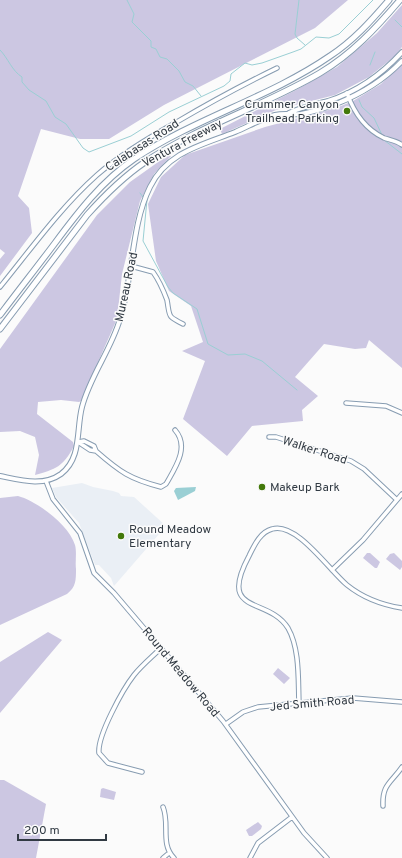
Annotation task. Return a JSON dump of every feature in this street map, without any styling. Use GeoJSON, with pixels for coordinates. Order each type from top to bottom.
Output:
{"type":"FeatureCollection","features":[{"type":"Feature","properties":{"kind":"highway","name":"Ventura Freeway"},"geometry":{"type":"LineString","coordinates":[[0,315],[80,211],[102,186],[119,171],[165,141],[298,75],[326,59],[360,32],[389,0]]}},
{"type":"Feature","properties":{"kind":"highway","name":"Ventura Freeway"},"geometry":{"type":"LineString","coordinates":[[0,329],[87,215],[131,172],[175,145],[320,73],[351,52],[366,38],[400,0]]}},
{"type":"Feature","properties":{"kind":"main road","name":"Mureau Road"},"geometry":{"type":"LineString","coordinates":[[46,481],[56,477],[66,469],[73,459],[78,442],[82,407],[120,320],[145,198],[155,178],[163,168],[178,155],[193,147],[266,118],[289,113],[299,108],[328,101],[347,93],[376,76],[401,56]]}},
{"type":"Feature","properties":{"kind":"main road","name":"Mureau Road"},"geometry":{"type":"LineString","coordinates":[[289,113],[300,114],[349,98],[378,81],[401,56]]}},
{"type":"Feature","properties":{"kind":"main road"},"geometry":{"type":"LineString","coordinates":[[0,476],[32,481],[46,481]]}},
{"type":"Feature","properties":{"kind":"street","name":"Calabasas Road"},"geometry":{"type":"LineString","coordinates":[[0,287],[78,193],[107,166],[153,135],[238,87],[277,68]]}},
{"type":"Feature","properties":{"kind":"street"},"geometry":{"type":"LineString","coordinates":[[347,93],[358,118],[382,137],[402,145]]}},
{"type":"Feature","properties":{"kind":"street"},"geometry":{"type":"LineString","coordinates":[[131,266],[153,272],[166,300],[168,313],[174,320],[183,324]]}},
{"type":"Feature","properties":{"kind":"street"},"geometry":{"type":"LineString","coordinates":[[346,403],[386,406],[402,413]]}},
{"type":"Feature","properties":{"kind":"street"},"geometry":{"type":"LineString","coordinates":[[78,442],[90,450],[96,451],[122,473],[138,481],[161,487],[166,484],[181,452],[178,434],[175,430]]}},
{"type":"Feature","properties":{"kind":"street","name":"Walker Road"},"geometry":{"type":"LineString","coordinates":[[268,437],[276,437],[351,461],[364,470],[396,500]]}},
{"type":"Feature","properties":{"kind":"street","name":"Round Meadow Road"},"geometry":{"type":"LineString","coordinates":[[46,481],[53,499],[80,533],[95,574],[114,593],[226,724],[292,817],[311,842],[327,858]]}},
{"type":"Feature","properties":{"kind":"street"},"geometry":{"type":"LineString","coordinates":[[332,570],[363,540],[402,494]]}},
{"type":"Feature","properties":{"kind":"street"},"geometry":{"type":"LineString","coordinates":[[300,703],[295,650],[291,635],[280,620],[252,605],[241,595],[238,581],[239,574],[258,539],[272,529],[281,528],[295,533],[347,584],[364,597],[402,608]]}},
{"type":"Feature","properties":{"kind":"street"},"geometry":{"type":"LineString","coordinates":[[142,772],[108,763],[98,753],[98,742],[124,690],[134,676],[161,648]]}},
{"type":"Feature","properties":{"kind":"street","name":"Jed Smith Road"},"geometry":{"type":"LineString","coordinates":[[226,724],[248,709],[353,698],[402,702]]}},
{"type":"Feature","properties":{"kind":"street"},"geometry":{"type":"LineString","coordinates":[[383,806],[382,795],[384,789],[402,767]]}},
{"type":"Feature","properties":{"kind":"street"},"geometry":{"type":"LineString","coordinates":[[163,807],[166,819],[166,842],[169,853],[174,858]]}},
{"type":"Feature","properties":{"kind":"street"},"geometry":{"type":"LineString","coordinates":[[250,858],[254,848],[263,838],[292,817]]}},
{"type":"Feature","properties":{"kind":"street"},"geometry":{"type":"LineString","coordinates":[[163,858],[169,853]]}},
{"type":"Feature","properties":{"kind":"shaded area"},"geometry":{"type":"Polygon","coordinates":[[[0,0],[348,0],[315,28],[164,105],[109,139],[80,139],[41,129],[18,196],[29,208],[32,233],[0,276],[0,259],[5,253],[0,249],[0,0]]]}},
{"type":"Feature","properties":{"kind":"shaded area"},"geometry":{"type":"Polygon","coordinates":[[[402,5],[402,47],[395,56],[369,77],[335,95],[276,110],[222,134],[220,129],[337,67],[377,33],[402,5]]]}},
{"type":"Feature","properties":{"kind":"shaded area"},"geometry":{"type":"Polygon","coordinates":[[[402,62],[402,368],[369,340],[366,348],[355,349],[324,344],[295,377],[318,396],[302,410],[303,421],[252,426],[227,456],[183,419],[205,361],[182,351],[203,342],[191,306],[169,291],[156,261],[148,204],[161,177],[185,155],[265,127],[336,108],[353,101],[381,84],[402,62]]]}},
{"type":"Feature","properties":{"kind":"shaded area"},"geometry":{"type":"Polygon","coordinates":[[[168,155],[171,156],[154,174],[140,201],[122,274],[117,319],[81,401],[61,400],[38,402],[37,414],[73,442],[74,446],[66,459],[54,469],[35,475],[39,455],[35,437],[20,431],[0,432],[0,349],[97,215],[130,182],[168,155]]]}},
{"type":"Feature","properties":{"kind":"shaded area","name":"Round Meadow Elementary"},"geometry":{"type":"Polygon","coordinates":[[[82,483],[119,493],[121,496],[134,497],[166,526],[114,586],[111,578],[99,565],[95,565],[79,523],[56,497],[52,488],[82,483]]]}},
{"type":"Feature","properties":{"kind":"shaded area"},"geometry":{"type":"Polygon","coordinates":[[[18,496],[43,508],[59,522],[72,537],[76,551],[76,580],[74,586],[67,594],[0,625],[0,498],[18,496]]]}},
{"type":"Feature","properties":{"kind":"shaded area"},"geometry":{"type":"Polygon","coordinates":[[[367,553],[370,553],[380,562],[377,568],[363,558],[367,553]]]}},
{"type":"Feature","properties":{"kind":"shaded area"},"geometry":{"type":"Polygon","coordinates":[[[394,553],[402,561],[402,567],[400,570],[386,559],[390,554],[394,553]]]}},
{"type":"Feature","properties":{"kind":"shaded area"},"geometry":{"type":"Polygon","coordinates":[[[48,632],[62,640],[0,713],[0,662],[48,632]]]}},
{"type":"Feature","properties":{"kind":"shaded area"},"geometry":{"type":"Polygon","coordinates":[[[278,668],[290,678],[284,684],[273,674],[278,668]]]}},
{"type":"Feature","properties":{"kind":"shaded area"},"geometry":{"type":"Polygon","coordinates":[[[0,780],[4,780],[46,804],[36,858],[0,858],[0,780]]]}},
{"type":"Feature","properties":{"kind":"shaded area"},"geometry":{"type":"Polygon","coordinates":[[[103,788],[116,792],[114,800],[100,797],[101,789],[103,788]]]}},
{"type":"Feature","properties":{"kind":"shaded area"},"geometry":{"type":"Polygon","coordinates":[[[258,822],[262,826],[261,829],[252,836],[249,836],[246,830],[258,822]]]}},
{"type":"Feature","properties":{"kind":"water"},"geometry":{"type":"Polygon","coordinates":[[[196,487],[195,491],[178,500],[174,491],[176,488],[196,487]]]}},
{"type":"Feature","properties":{"kind":"waterway"},"geometry":{"type":"LineString","coordinates":[[127,0],[134,14],[132,22],[151,41],[151,47],[156,49],[160,57],[167,59],[179,71],[185,82],[193,86],[201,96]]}},
{"type":"Feature","properties":{"kind":"waterway"},"geometry":{"type":"LineString","coordinates":[[299,0],[295,34],[297,38],[305,45]]}},
{"type":"Feature","properties":{"kind":"waterway"},"geometry":{"type":"LineString","coordinates":[[0,50],[15,71],[22,77],[22,82],[29,90],[46,101],[55,117],[66,124],[83,148],[89,152],[131,136],[169,112],[224,86],[230,81],[231,74],[245,63],[252,65],[262,63],[301,49],[316,37],[329,38],[339,34],[373,0]]}},
{"type":"Feature","properties":{"kind":"waterway"},"geometry":{"type":"LineString","coordinates":[[395,20],[402,27]]}},
{"type":"Feature","properties":{"kind":"waterway"},"geometry":{"type":"LineString","coordinates":[[370,65],[375,52]]}},
{"type":"Feature","properties":{"kind":"waterway"},"geometry":{"type":"LineString","coordinates":[[359,100],[362,107],[374,118],[382,135]]}},
{"type":"Feature","properties":{"kind":"waterway"},"geometry":{"type":"LineString","coordinates":[[384,140],[402,154]]}},
{"type":"Feature","properties":{"kind":"waterway"},"geometry":{"type":"LineString","coordinates":[[140,193],[143,197]]}},
{"type":"Feature","properties":{"kind":"waterway"},"geometry":{"type":"LineString","coordinates":[[147,200],[143,241],[168,287],[173,293],[197,309],[208,344],[228,355],[245,354],[262,361],[297,390]]}},
{"type":"Feature","properties":{"kind":"place","name":"Crummer Canyon Trailhead Parking"},"geometry":{"type":"Point","coordinates":[347,111]}},
{"type":"Feature","properties":{"kind":"place","name":"Makeup Bark"},"geometry":{"type":"Point","coordinates":[262,487]}},
{"type":"Feature","properties":{"kind":"place","name":"Round Meadow Elementary"},"geometry":{"type":"Point","coordinates":[121,536]}}]}
